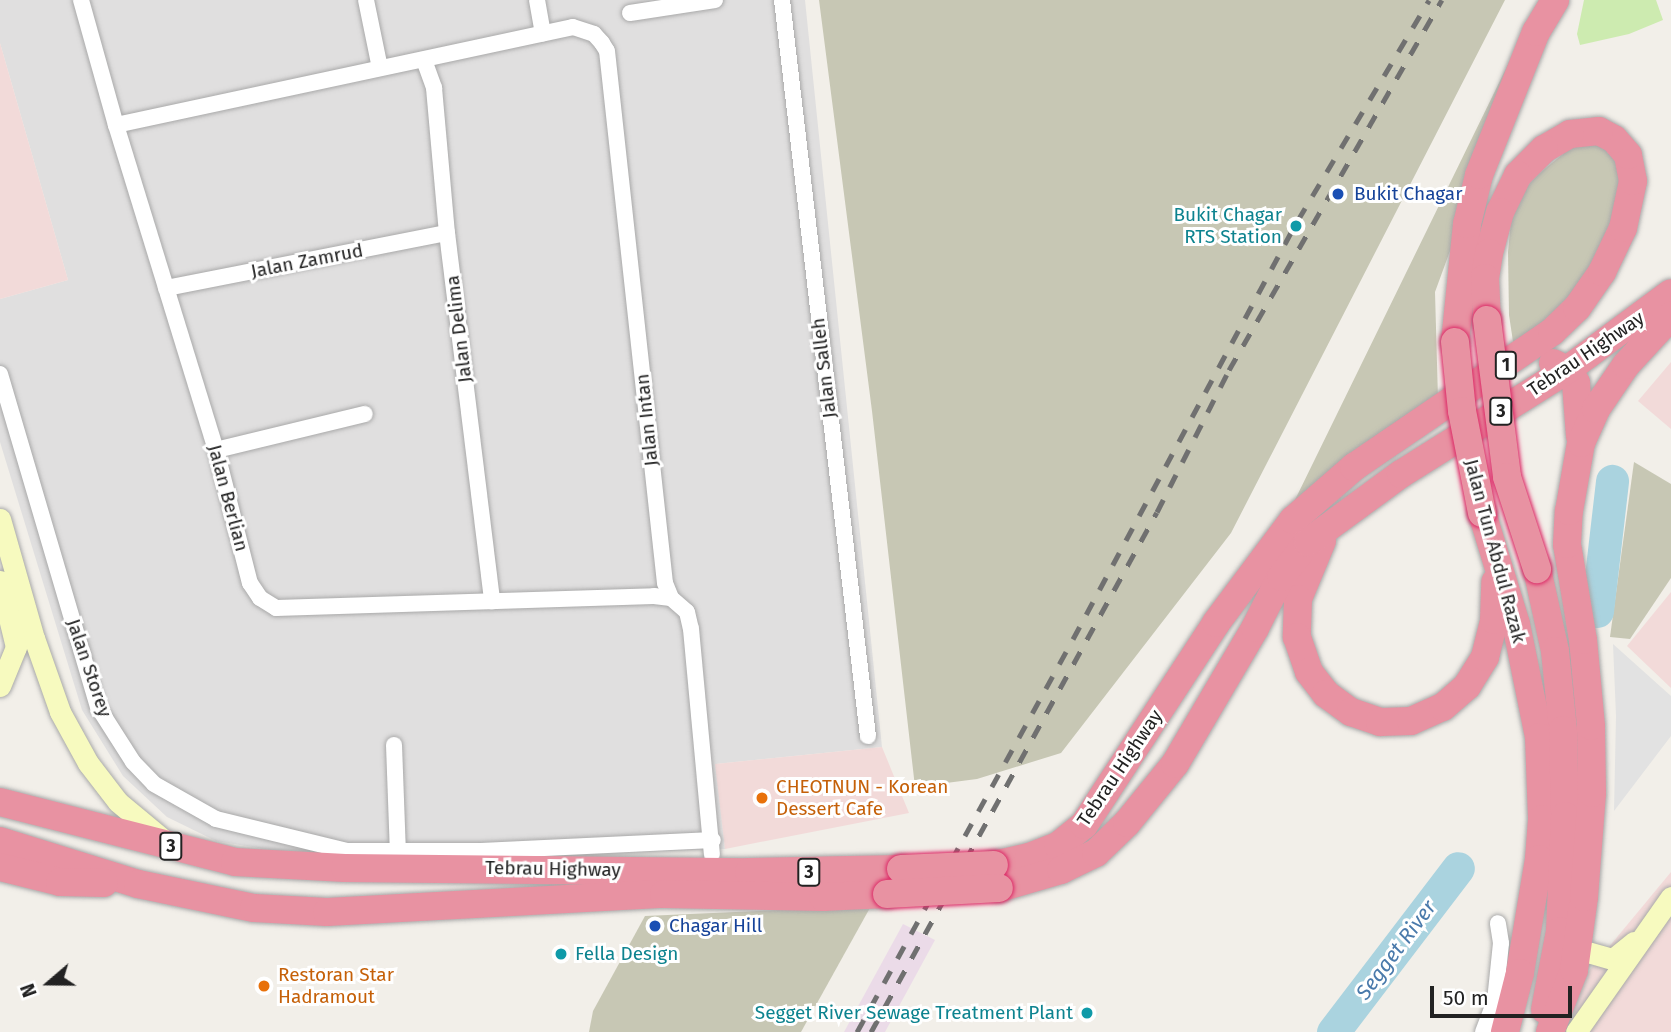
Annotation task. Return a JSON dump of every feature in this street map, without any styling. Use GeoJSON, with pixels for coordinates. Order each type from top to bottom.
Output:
{"type":"FeatureCollection","features":[{"type":"Feature","properties":{"kind":"highway","name":"Jalan Tun Abdul Razak"},"geometry":{"type":"LineString","coordinates":[[1505,1032],[1534,906],[1542,819],[1539,737],[1516,624],[1496,567],[1482,513],[1462,411],[1455,342],[1466,224],[1479,175],[1532,41],[1555,0]]}},
{"type":"Feature","properties":{"kind":"highway","name":"Tebrau Highway"},"geometry":{"type":"LineString","coordinates":[[0,802],[235,862],[345,869],[582,869],[749,873],[901,869],[997,877],[1029,857],[1058,846],[1084,825],[1216,623],[1271,545],[1322,492],[1552,332],[1577,308],[1619,240],[1633,181],[1628,155],[1614,139],[1599,131],[1570,134],[1544,149],[1518,175],[1500,212],[1489,253],[1485,278],[1487,320]]}},
{"type":"Feature","properties":{"kind":"highway","name":"Tebrau Highway"},"geometry":{"type":"LineString","coordinates":[[0,841],[138,884],[254,908],[327,912],[664,894],[823,897],[887,894],[1061,870],[1096,853],[1127,823],[1175,764],[1293,558],[1329,526],[1446,444],[1567,370],[1671,293]]}},
{"type":"Feature","properties":{"kind":"highway"},"geometry":{"type":"LineString","coordinates":[[1550,1032],[1574,970],[1592,793],[1591,726],[1583,640],[1567,544],[1569,511],[1581,443],[1596,409],[1626,365],[1671,316]]}},
{"type":"Feature","properties":{"kind":"highway","name":"Jalan Tun Abdul Razak"},"geometry":{"type":"LineString","coordinates":[[1487,320],[1507,477],[1537,569],[1555,650],[1563,730],[1565,816],[1560,932],[1540,1032]]}},
{"type":"Feature","properties":{"kind":"highway"},"geometry":{"type":"LineString","coordinates":[[1502,367],[1537,359],[1567,370],[1576,383],[1581,443]]}},
{"type":"Feature","properties":{"kind":"highway"},"geometry":{"type":"LineString","coordinates":[[1329,526],[1308,568],[1298,598],[1297,637],[1308,672],[1326,694],[1351,712],[1380,722],[1411,721],[1443,707],[1467,686],[1485,657],[1493,620],[1496,567]]}},
{"type":"Feature","properties":{"kind":"highway"},"geometry":{"type":"LineString","coordinates":[[627,870],[713,847]]}},
{"type":"Feature","properties":{"kind":"highway"},"geometry":{"type":"LineString","coordinates":[[0,867],[61,882],[138,884]]}},
{"type":"Feature","properties":{"kind":"highway"},"geometry":{"type":"LineString","coordinates":[[582,869],[592,876],[593,883],[593,889],[582,899]]}},
{"type":"Feature","properties":{"kind":"main road","name":"Jalan Storey"},"geometry":{"type":"LineString","coordinates":[[0,519],[34,638],[60,712],[88,763],[118,802],[171,846]]}},
{"type":"Feature","properties":{"kind":"main road"},"geometry":{"type":"LineString","coordinates":[[0,581],[16,647],[0,686]]}},
{"type":"Feature","properties":{"kind":"main road"},"geometry":{"type":"LineString","coordinates":[[1576,1032],[1671,897]]}},
{"type":"Feature","properties":{"kind":"main road"},"geometry":{"type":"LineString","coordinates":[[1577,949],[1613,958],[1639,939]]}},
{"type":"Feature","properties":{"kind":"street","name":"Jalan Berlian"},"geometry":{"type":"LineString","coordinates":[[81,0],[116,125],[216,450],[250,583],[260,598],[276,608],[654,596],[671,598]]}},
{"type":"Feature","properties":{"kind":"street"},"geometry":{"type":"LineString","coordinates":[[366,0],[380,68]]}},
{"type":"Feature","properties":{"kind":"street"},"geometry":{"type":"LineString","coordinates":[[537,0],[543,33]]}},
{"type":"Feature","properties":{"kind":"street"},"geometry":{"type":"LineString","coordinates":[[630,13],[715,0]]}},
{"type":"Feature","properties":{"kind":"street","name":"Jalan Salleh"},"geometry":{"type":"LineString","coordinates":[[782,0],[868,736]]}},
{"type":"Feature","properties":{"kind":"street","name":"Jalan Intan"},"geometry":{"type":"LineString","coordinates":[[116,125],[573,27],[594,34],[607,51],[665,583],[671,598],[687,612],[691,629],[713,847]]}},
{"type":"Feature","properties":{"kind":"street","name":"Jalan Delima"},"geometry":{"type":"LineString","coordinates":[[424,60],[434,88],[447,233],[492,601]]}},
{"type":"Feature","properties":{"kind":"street","name":"Jalan Zamrud"},"geometry":{"type":"LineString","coordinates":[[166,288],[447,233]]}},
{"type":"Feature","properties":{"kind":"street","name":"Jalan Storey"},"geometry":{"type":"LineString","coordinates":[[0,374],[99,707],[133,762],[154,784],[216,819],[347,851],[398,853],[713,847]]}},
{"type":"Feature","properties":{"kind":"street"},"geometry":{"type":"LineString","coordinates":[[216,450],[365,414]]}},
{"type":"Feature","properties":{"kind":"street"},"geometry":{"type":"LineString","coordinates":[[394,744],[398,853]]}},
{"type":"Feature","properties":{"kind":"street"},"geometry":{"type":"LineString","coordinates":[[1483,1032],[1495,1001],[1501,943],[1498,923]]}},
{"type":"Feature","properties":{"kind":"shaded area"},"geometry":{"type":"Polygon","coordinates":[[[0,0],[805,0],[882,747],[716,764],[725,849],[339,861],[216,841],[167,817],[123,776],[82,710],[0,442],[0,299],[68,280],[0,43],[0,0]]]}},
{"type":"Feature","properties":{"kind":"shaded area"},"geometry":{"type":"Polygon","coordinates":[[[819,0],[1505,0],[1231,533],[1061,753],[977,779],[915,787],[872,411],[819,0]]]}},
{"type":"Feature","properties":{"kind":"shaded area"},"geometry":{"type":"Polygon","coordinates":[[[0,43],[68,280],[0,299],[0,43]]]}},
{"type":"Feature","properties":{"kind":"shaded area"},"geometry":{"type":"Polygon","coordinates":[[[1518,44],[1524,49],[1435,292],[1438,399],[1292,506],[1518,44]]]}},
{"type":"Feature","properties":{"kind":"shaded area"},"geometry":{"type":"Polygon","coordinates":[[[1591,139],[1619,153],[1623,201],[1572,303],[1515,355],[1509,315],[1508,252],[1513,200],[1568,150],[1591,139]]]}},
{"type":"Feature","properties":{"kind":"shaded area"},"geometry":{"type":"Polygon","coordinates":[[[1671,362],[1671,429],[1638,401],[1671,362]]]}},
{"type":"Feature","properties":{"kind":"shaded area"},"geometry":{"type":"Polygon","coordinates":[[[1634,462],[1671,484],[1671,578],[1630,639],[1610,637],[1634,462]]]}},
{"type":"Feature","properties":{"kind":"shaded area"},"geometry":{"type":"Polygon","coordinates":[[[1671,592],[1671,688],[1627,646],[1671,592]]]}},
{"type":"Feature","properties":{"kind":"shaded area"},"geometry":{"type":"Polygon","coordinates":[[[1613,644],[1671,696],[1671,736],[1614,811],[1616,716],[1613,644]]]}},
{"type":"Feature","properties":{"kind":"shaded area"},"geometry":{"type":"Polygon","coordinates":[[[882,747],[909,813],[725,849],[715,764],[882,747]]]}},
{"type":"Feature","properties":{"kind":"shaded area"},"geometry":{"type":"Polygon","coordinates":[[[1671,872],[1671,1032],[1554,1032],[1574,989],[1671,872]]]}},
{"type":"Feature","properties":{"kind":"shaded area"},"geometry":{"type":"Polygon","coordinates":[[[871,906],[801,1032],[589,1032],[593,1011],[645,916],[871,906]]]}},
{"type":"Feature","properties":{"kind":"shaded area"},"geometry":{"type":"Polygon","coordinates":[[[903,924],[935,940],[885,1032],[844,1032],[903,924]]]}},
{"type":"Feature","properties":{"kind":"green space"},"geometry":{"type":"Polygon","coordinates":[[[1584,0],[1656,0],[1663,20],[1629,34],[1580,45],[1577,34],[1584,0]]]}},
{"type":"Feature","properties":{"kind":"waterway","name":"Segget River"},"geometry":{"type":"LineString","coordinates":[[1597,611],[1612,481]]}},
{"type":"Feature","properties":{"kind":"waterway","name":"Segget River"},"geometry":{"type":"LineString","coordinates":[[1333,1032],[1458,868]]}},
{"type":"Feature","properties":{"kind":"railway"},"geometry":{"type":"LineString","coordinates":[[857,1032],[1073,639],[1298,220],[1429,0]]}},
{"type":"Feature","properties":{"kind":"railway"},"geometry":{"type":"LineString","coordinates":[[871,1032],[1157,512],[1229,370],[1442,0]]}},
{"type":"Feature","properties":{"kind":"place","name":"Bukit Chagar"},"geometry":{"type":"Point","coordinates":[1338,194]}},
{"type":"Feature","properties":{"kind":"place","name":"Bukit Chagar RTS Station"},"geometry":{"type":"Point","coordinates":[1296,226]}},
{"type":"Feature","properties":{"kind":"place","name":"CHEOTNUN - Korean Dessert Cafe"},"geometry":{"type":"Point","coordinates":[762,798]}},
{"type":"Feature","properties":{"kind":"place","name":"Chagar Hill"},"geometry":{"type":"Point","coordinates":[655,926]}},
{"type":"Feature","properties":{"kind":"place","name":"Fella Design"},"geometry":{"type":"Point","coordinates":[561,954]}},
{"type":"Feature","properties":{"kind":"place","name":"Restoran Star Hadramout"},"geometry":{"type":"Point","coordinates":[264,986]}},
{"type":"Feature","properties":{"kind":"place","name":"Segget River Sewage Treatment Plant"},"geometry":{"type":"Point","coordinates":[1087,1013]}}]}
